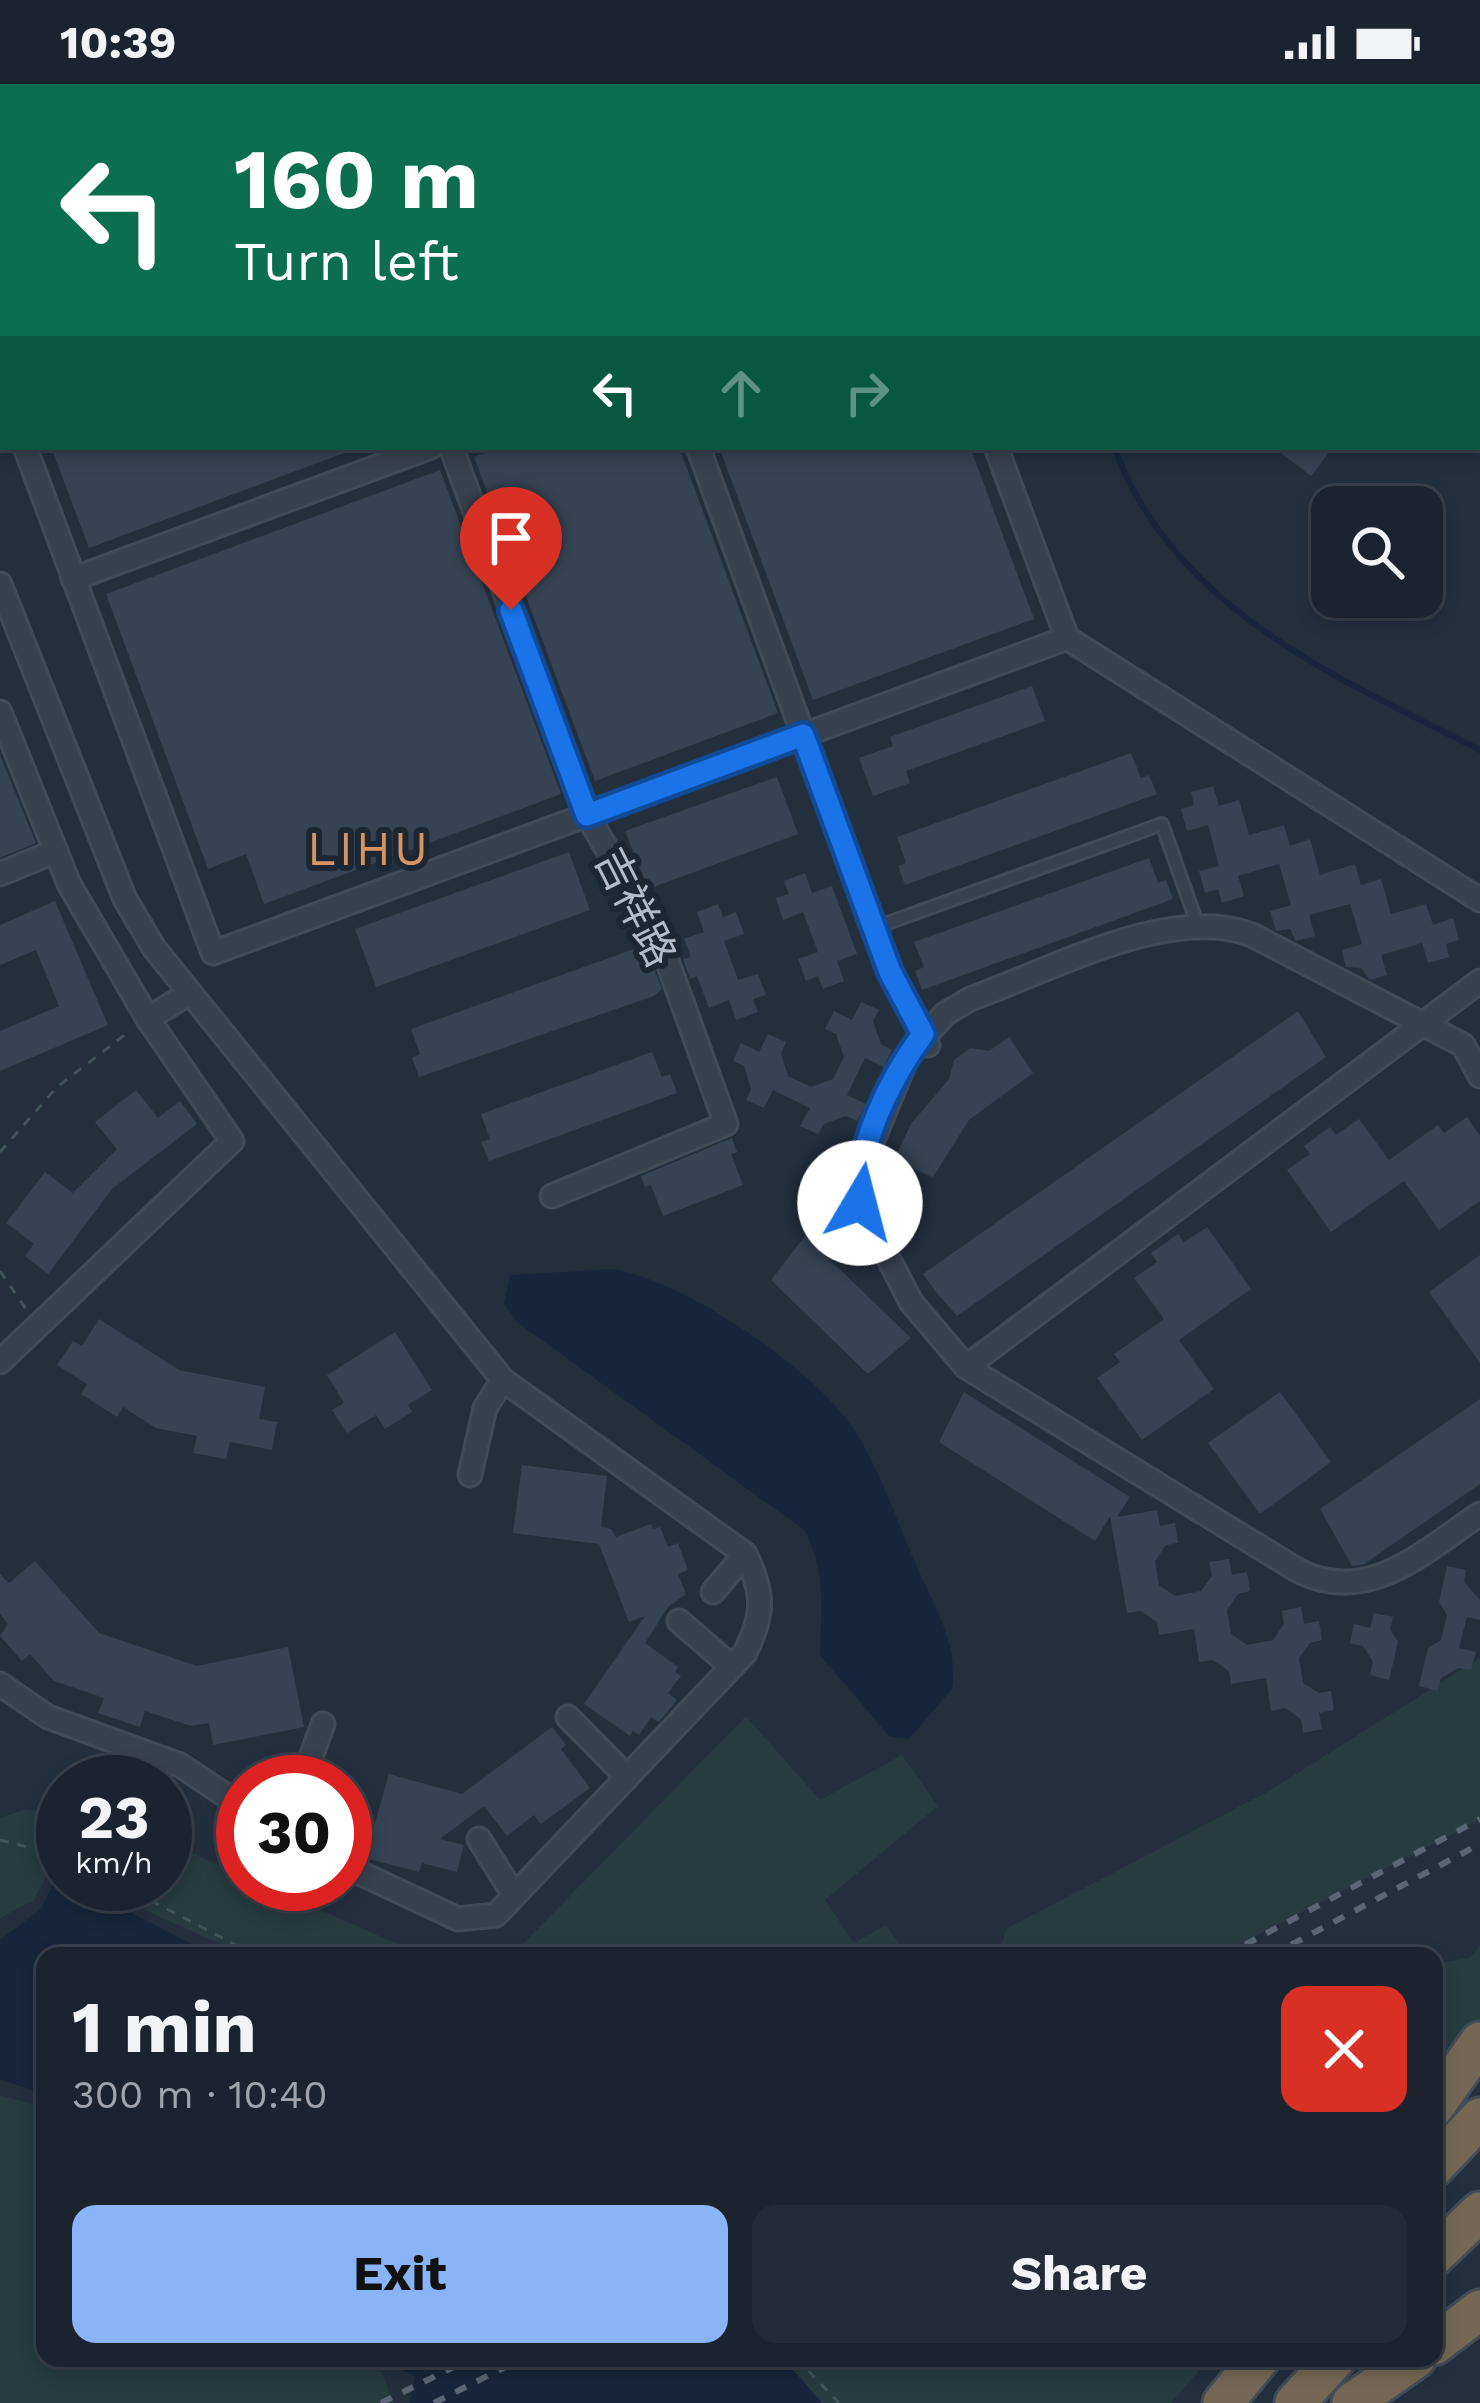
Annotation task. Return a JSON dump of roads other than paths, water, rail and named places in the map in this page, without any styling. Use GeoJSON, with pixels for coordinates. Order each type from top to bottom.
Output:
{"type":"FeatureCollection","features":[{"type":"Feature","properties":{"kind":"highway"},"geometry":{"type":"LineString","coordinates":[[1443,2095],[1480,2042]]}},
{"type":"Feature","properties":{"kind":"highway"},"geometry":{"type":"LineString","coordinates":[[1443,2158],[1480,2118]]}},
{"type":"Feature","properties":{"kind":"highway"},"geometry":{"type":"LineString","coordinates":[[1443,2247],[1480,2212]]}},
{"type":"Feature","properties":{"kind":"highway"},"geometry":{"type":"LineString","coordinates":[[1443,2337],[1480,2310]]}},
{"type":"Feature","properties":{"kind":"highway"},"geometry":{"type":"LineString","coordinates":[[1223,2403],[1253,2367]]}},
{"type":"Feature","properties":{"kind":"highway"},"geometry":{"type":"LineString","coordinates":[[1294,2403],[1328,2367]]}},
{"type":"Feature","properties":{"kind":"highway"},"geometry":{"type":"LineString","coordinates":[[1352,2403],[1403,2367]]}},
{"type":"Feature","properties":{"kind":"street"},"geometry":{"type":"LineString","coordinates":[[26,450],[213,953],[1067,638]]}},
{"type":"Feature","properties":{"kind":"street"},"geometry":{"type":"LineString","coordinates":[[74,579],[423,450]]}},
{"type":"Feature","properties":{"kind":"street","name":"吉祥路"},"geometry":{"type":"LineString","coordinates":[[452,450],[587,815],[659,938],[726,1124],[552,1196]]}},
{"type":"Feature","properties":{"kind":"street"},"geometry":{"type":"LineString","coordinates":[[699,450],[874,928],[926,1040]]}},
{"type":"Feature","properties":{"kind":"street"},"geometry":{"type":"LineString","coordinates":[[997,450],[1067,638],[1480,900]]}},
{"type":"Feature","properties":{"kind":"street"},"geometry":{"type":"LineString","coordinates":[[0,584],[125,899],[189,993],[503,1380],[745,1554],[761,1586],[762,1617],[732,1667],[496,1915],[458,1919],[372,1879]]}},
{"type":"Feature","properties":{"kind":"street"},"geometry":{"type":"LineString","coordinates":[[0,712],[56,851],[148,1019],[232,1141],[0,1362]]}},
{"type":"Feature","properties":{"kind":"street"},"geometry":{"type":"LineString","coordinates":[[0,874],[56,851]]}},
{"type":"Feature","properties":{"kind":"street"},"geometry":{"type":"LineString","coordinates":[[1480,1076],[1463,1045],[1252,934],[1198,923],[1169,927],[970,999],[898,1074],[857,1178],[860,1203],[911,1302],[966,1367],[1324,1582],[1353,1584],[1382,1578],[1480,1514]]}},
{"type":"Feature","properties":{"kind":"street"},"geometry":{"type":"LineString","coordinates":[[966,1367],[1480,981]]}},
{"type":"Feature","properties":{"kind":"street"},"geometry":{"type":"LineString","coordinates":[[148,1019],[189,993]]}},
{"type":"Feature","properties":{"kind":"street"},"geometry":{"type":"LineString","coordinates":[[470,1475],[485,1408],[503,1380]]}},
{"type":"Feature","properties":{"kind":"street"},"geometry":{"type":"LineString","coordinates":[[713,1592],[745,1554]]}},
{"type":"Feature","properties":{"kind":"street"},"geometry":{"type":"LineString","coordinates":[[679,1621],[732,1667]]}},
{"type":"Feature","properties":{"kind":"street"},"geometry":{"type":"LineString","coordinates":[[0,1684],[48,1717],[180,1765],[216,1789]]}},
{"type":"Feature","properties":{"kind":"street"},"geometry":{"type":"LineString","coordinates":[[568,1717],[627,1777]]}},
{"type":"Feature","properties":{"kind":"street"},"geometry":{"type":"LineString","coordinates":[[311,1755],[322,1724]]}},
{"type":"Feature","properties":{"kind":"street"},"geometry":{"type":"LineString","coordinates":[[479,1839],[514,1895]]}},
{"type":"Feature","properties":{"kind":"lane"},"geometry":{"type":"LineString","coordinates":[[874,928],[1162,824],[1198,923]]}},
{"type":"Feature","properties":{"kind":"water"},"geometry":{"type":"Polygon","coordinates":[[[613,1269],[673,1290],[740,1327],[827,1397],[858,1437],[938,1613],[952,1657],[952,1689],[909,1739],[890,1737],[820,1655],[819,1575],[804,1530],[517,1322],[504,1303],[510,1275],[613,1269]]]}},
{"type":"Feature","properties":{"kind":"water"},"geometry":{"type":"Polygon","coordinates":[[[38,1911],[128,1911],[198,1947],[36,1947],[36,2092],[0,2079],[0,1940],[38,1911]]]}},
{"type":"Feature","properties":{"kind":"water"},"geometry":{"type":"Polygon","coordinates":[[[398,2367],[791,2367],[822,2403],[410,2403],[415,2376],[398,2367]]]}},
{"type":"Feature","properties":{"kind":"waterway"},"geometry":{"type":"LineString","coordinates":[[1115,450],[1141,504],[1176,553],[1218,595],[1317,665],[1480,750]]}},
{"type":"Feature","properties":{"kind":"railway"},"geometry":{"type":"LineString","coordinates":[[1241,1947],[1480,1819]]}},
{"type":"Feature","properties":{"kind":"railway"},"geometry":{"type":"LineString","coordinates":[[1287,1947],[1480,1844]]}},
{"type":"Feature","properties":{"kind":"railway"},"geometry":{"type":"LineString","coordinates":[[381,2403],[454,2367]]}},
{"type":"Feature","properties":{"kind":"railway"},"geometry":{"type":"LineString","coordinates":[[434,2403],[505,2367]]}},
{"type":"Feature","properties":{"kind":"district","name":"LIHU"},"geometry":{"type":"Point","coordinates":[369,848]}}]}
